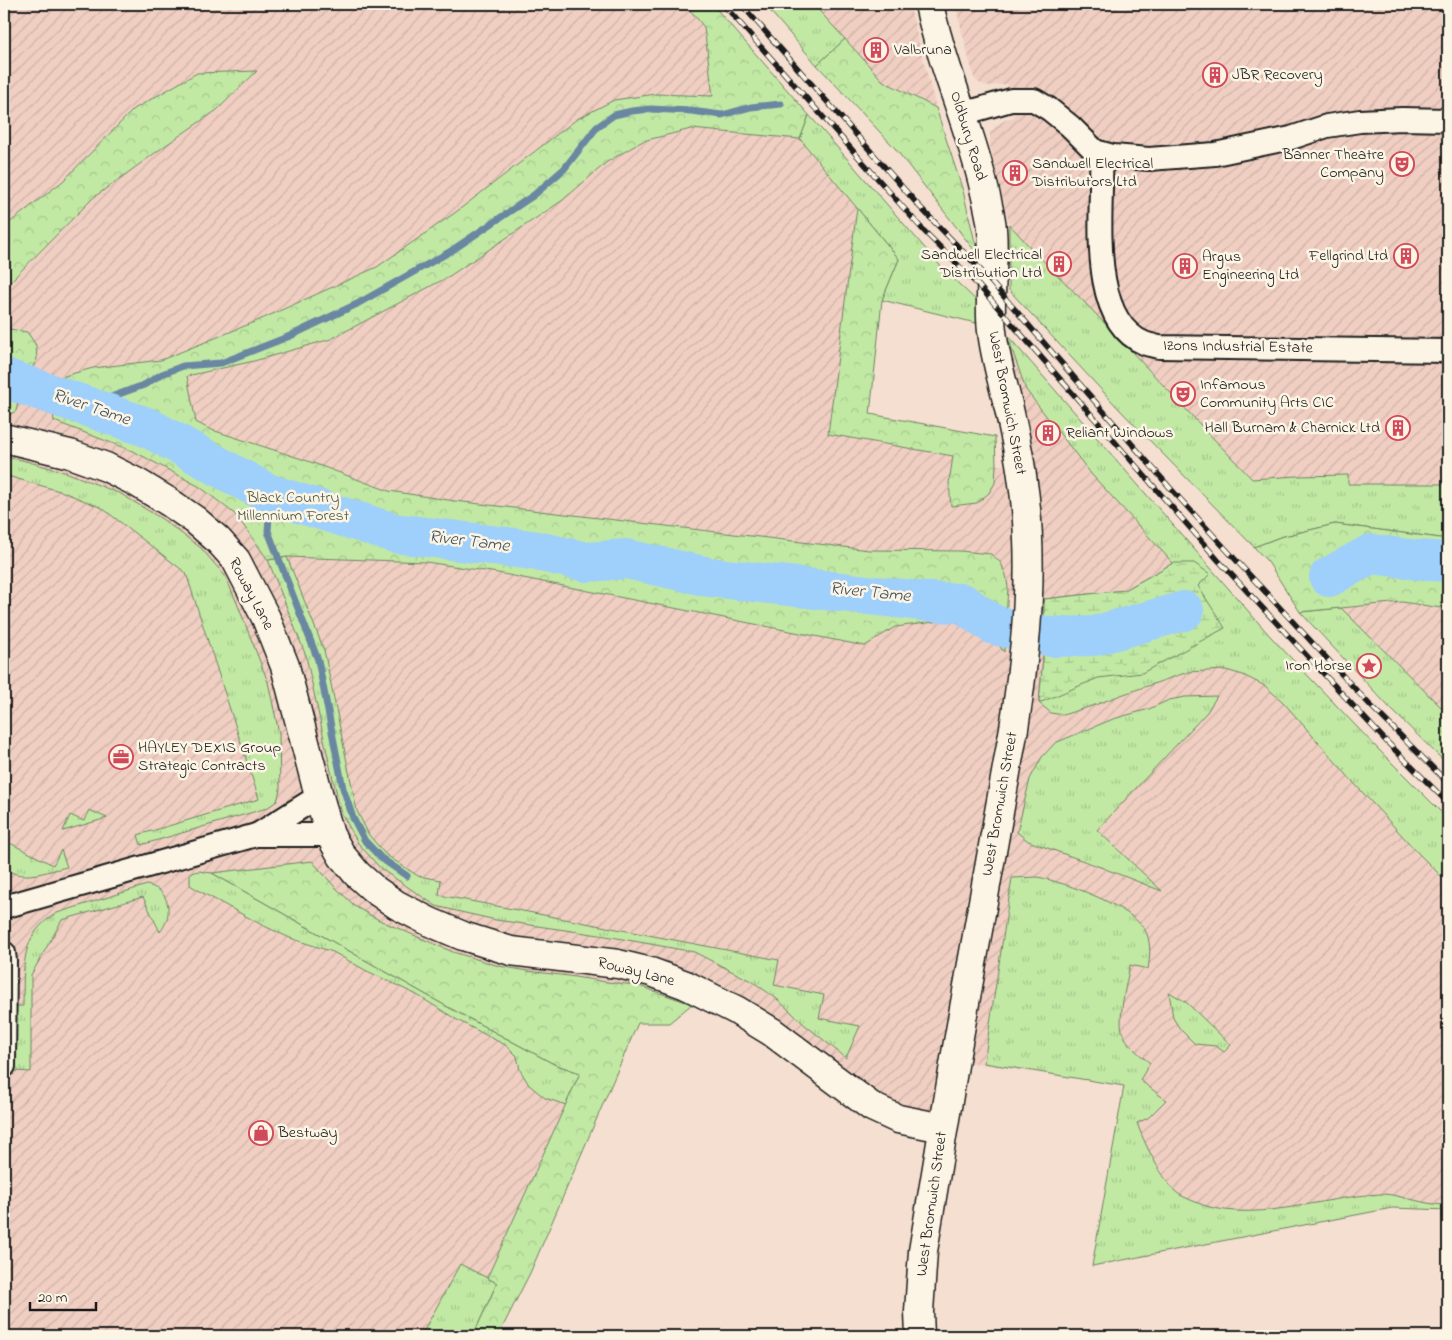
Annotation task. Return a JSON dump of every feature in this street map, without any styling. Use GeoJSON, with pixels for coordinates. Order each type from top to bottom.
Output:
{"type":"FeatureCollection","features":[{"type":"Feature","properties":{"kind":"main road","name":"Oldbury Road"},"geometry":{"type":"LineString","coordinates":[[929,4],[974,149],[992,229],[992,271]]}},
{"type":"Feature","properties":{"kind":"main road","name":"West Bromwich Street"},"geometry":{"type":"LineString","coordinates":[[920,1336],[919,1312],[923,1251],[1014,728],[1026,641],[1028,602],[1026,504],[1017,443],[995,354],[992,328],[992,271]]}},
{"type":"Feature","properties":{"kind":"main road","name":"Roway Lane"},"geometry":{"type":"LineString","coordinates":[[4,438],[70,454],[106,467],[136,482],[195,520],[218,540],[236,560],[266,618],[285,666],[330,835],[342,856],[357,874],[376,890],[397,905],[430,922],[463,936],[511,951],[618,964],[651,972],[686,985],[736,1010],[772,1032],[872,1107],[898,1119],[943,1128]]}},
{"type":"Feature","properties":{"kind":"street"},"geometry":{"type":"LineString","coordinates":[[962,114],[1011,100],[1034,100],[1070,126],[1095,151],[1113,156],[1149,159],[1206,155],[1291,138],[1327,126],[1360,121],[1402,119],[1448,120]]}},
{"type":"Feature","properties":{"kind":"street","name":"Izons Industrial Estate"},"geometry":{"type":"LineString","coordinates":[[1101,153],[1100,220],[1105,288],[1117,319],[1129,334],[1144,344],[1168,347],[1448,351]]}},
{"type":"Feature","properties":{"kind":"street"},"geometry":{"type":"LineString","coordinates":[[256,835],[319,796]]}},
{"type":"Feature","properties":{"kind":"street"},"geometry":{"type":"LineString","coordinates":[[4,907],[256,835],[330,835]]}},
{"type":"Feature","properties":{"kind":"street"},"geometry":{"type":"LineString","coordinates":[[4,953],[4,1066]]}},
{"type":"Feature","properties":{"kind":"shaded area"},"geometry":{"type":"Polygon","coordinates":[[[4,4],[685,4],[704,27],[713,96],[656,94],[577,119],[456,212],[377,267],[257,321],[161,360],[93,368],[64,376],[135,452],[197,484],[237,515],[268,560],[287,557],[427,562],[498,573],[865,646],[895,627],[950,620],[990,632],[1004,651],[1006,634],[1044,646],[1039,703],[1225,628],[1448,859],[1448,1210],[1392,1208],[1092,1266],[1124,1086],[955,1060],[943,1128],[898,1119],[651,973],[638,1022],[498,1336],[4,1336],[4,386],[21,391],[37,359],[36,345],[4,328],[4,288],[93,198],[217,110],[197,73],[134,109],[63,181],[4,227],[4,4]]]}},
{"type":"Feature","properties":{"kind":"shaded area","name":"Valbruna"},"geometry":{"type":"Polygon","coordinates":[[[813,4],[909,4],[936,108],[883,81],[813,4]]]}},
{"type":"Feature","properties":{"kind":"shaded area"},"geometry":{"type":"Polygon","coordinates":[[[955,4],[1448,4],[1448,513],[1253,479],[1220,446],[1009,224],[990,145],[990,133],[997,125],[1014,117],[1007,84],[988,86],[979,83],[974,78],[955,4]]]}},
{"type":"Feature","properties":{"kind":"shaded area"},"geometry":{"type":"Polygon","coordinates":[[[691,129],[800,139],[857,208],[828,434],[996,465],[1020,465],[992,318],[1007,335],[1026,390],[1092,475],[1173,563],[1125,590],[1045,599],[1044,605],[1008,597],[1008,587],[991,554],[960,551],[869,550],[455,501],[389,491],[305,460],[209,429],[196,422],[186,376],[254,361],[331,339],[448,277],[563,200],[607,162],[643,141],[691,129]]]}},
{"type":"Feature","properties":{"kind":"shaded area"},"geometry":{"type":"Polygon","coordinates":[[[1402,602],[1448,609],[1448,730],[1328,610],[1402,602]]]}},
{"type":"Feature","properties":{"kind":"green space","name":"Black Country Millennium Forest"},"geometry":{"type":"Polygon","coordinates":[[[685,4],[712,4],[809,115],[800,139],[691,129],[643,141],[607,162],[563,200],[448,277],[331,339],[254,361],[187,376],[196,422],[209,429],[305,460],[389,491],[455,501],[869,550],[960,551],[991,554],[1001,563],[1008,587],[1004,652],[990,632],[950,620],[895,627],[865,646],[498,573],[426,562],[287,557],[268,560],[236,515],[200,487],[135,452],[54,421],[52,403],[64,376],[93,368],[161,360],[257,321],[377,267],[456,212],[577,119],[614,100],[656,94],[713,96],[704,27],[685,4]]]}},
{"type":"Feature","properties":{"kind":"green space"},"geometry":{"type":"Polygon","coordinates":[[[764,4],[813,4],[845,39],[817,65],[764,4]]]}},
{"type":"Feature","properties":{"kind":"green space"},"geometry":{"type":"Polygon","coordinates":[[[845,39],[883,81],[936,108],[963,191],[978,255],[894,147],[817,65],[845,39]]]}},
{"type":"Feature","properties":{"kind":"green space"},"geometry":{"type":"Polygon","coordinates":[[[257,71],[217,110],[93,198],[4,288],[4,227],[63,181],[134,109],[197,73],[257,71]]]}},
{"type":"Feature","properties":{"kind":"green space"},"geometry":{"type":"Polygon","coordinates":[[[809,115],[944,270],[979,303],[976,323],[882,300],[899,259],[800,139],[809,115]]]}},
{"type":"Feature","properties":{"kind":"green space"},"geometry":{"type":"Polygon","coordinates":[[[857,208],[899,259],[882,300],[870,414],[995,437],[995,483],[989,493],[977,503],[951,506],[949,483],[953,456],[828,434],[857,208]]]}},
{"type":"Feature","properties":{"kind":"green space"},"geometry":{"type":"Polygon","coordinates":[[[1009,224],[1252,479],[1348,475],[1348,484],[1448,484],[1448,539],[1335,524],[1280,537],[1254,547],[1120,410],[1009,290],[1009,224]]]}},
{"type":"Feature","properties":{"kind":"green space"},"geometry":{"type":"Polygon","coordinates":[[[4,328],[27,332],[36,345],[37,359],[21,391],[4,386],[4,328]]]}},
{"type":"Feature","properties":{"kind":"green space"},"geometry":{"type":"Polygon","coordinates":[[[1007,335],[1270,636],[1448,819],[1448,883],[1353,782],[1283,702],[1265,686],[1243,675],[1226,670],[1188,672],[1063,715],[1051,713],[1039,703],[1044,646],[1044,599],[1125,590],[1173,563],[1092,475],[1026,390],[1007,335]]]}},
{"type":"Feature","properties":{"kind":"green space"},"geometry":{"type":"Polygon","coordinates":[[[4,386],[21,391],[16,411],[5,417],[4,417],[4,386]]]}},
{"type":"Feature","properties":{"kind":"green space"},"geometry":{"type":"Polygon","coordinates":[[[4,457],[68,473],[121,494],[162,519],[201,548],[225,576],[268,682],[279,733],[280,790],[277,801],[267,808],[141,845],[138,835],[259,799],[186,573],[102,508],[63,492],[4,475],[4,457]]]}},
{"type":"Feature","properties":{"kind":"green space"},"geometry":{"type":"Polygon","coordinates":[[[1335,524],[1448,539],[1448,609],[1402,602],[1300,612],[1268,562],[1254,547],[1280,537],[1335,524]]]}},
{"type":"Feature","properties":{"kind":"green space"},"geometry":{"type":"Polygon","coordinates":[[[287,557],[324,650],[357,811],[369,835],[385,854],[418,876],[441,880],[439,895],[779,960],[774,985],[824,995],[819,1018],[860,1026],[846,1058],[805,1025],[777,999],[753,982],[694,952],[606,936],[496,920],[436,906],[381,869],[358,843],[342,814],[306,656],[268,560],[287,557]]]}},
{"type":"Feature","properties":{"kind":"green space"},"geometry":{"type":"Polygon","coordinates":[[[1173,563],[1194,563],[1210,574],[1198,586],[1225,628],[1142,673],[1098,678],[1039,703],[1044,646],[1044,599],[1125,590],[1173,563]]]}},
{"type":"Feature","properties":{"kind":"green space"},"geometry":{"type":"Polygon","coordinates":[[[1341,608],[1448,714],[1448,765],[1389,707],[1300,612],[1341,608]]]}},
{"type":"Feature","properties":{"kind":"green space"},"geometry":{"type":"Polygon","coordinates":[[[1217,696],[1207,712],[1097,830],[1162,891],[1028,841],[1017,832],[1030,779],[1042,757],[1055,743],[1113,719],[1149,709],[1169,700],[1185,697],[1217,696]]]}},
{"type":"Feature","properties":{"kind":"green space"},"geometry":{"type":"Polygon","coordinates":[[[89,810],[107,818],[63,831],[70,815],[84,821],[89,810]]]}},
{"type":"Feature","properties":{"kind":"green space"},"geometry":{"type":"Polygon","coordinates":[[[4,840],[53,865],[61,850],[67,867],[26,875],[10,872],[4,867],[4,840]]]}},
{"type":"Feature","properties":{"kind":"green space"},"geometry":{"type":"Polygon","coordinates":[[[312,861],[356,907],[381,921],[453,952],[499,966],[636,985],[692,1004],[669,1023],[638,1023],[530,1273],[498,1336],[473,1336],[497,1283],[487,1278],[580,1073],[554,1064],[446,1006],[212,873],[312,861]]]}},
{"type":"Feature","properties":{"kind":"green space"},"geometry":{"type":"Polygon","coordinates":[[[199,871],[212,873],[446,1006],[554,1064],[580,1073],[566,1105],[545,1098],[529,1085],[520,1070],[517,1056],[507,1046],[459,1021],[417,995],[333,952],[290,938],[201,892],[190,885],[190,873],[199,871]]]}},
{"type":"Feature","properties":{"kind":"green space"},"geometry":{"type":"Polygon","coordinates":[[[1038,877],[1082,891],[1115,906],[1140,924],[1147,934],[1150,951],[1148,969],[1130,965],[1123,998],[1121,1025],[1127,1040],[1150,1063],[1140,1080],[1166,1100],[1148,1118],[1137,1123],[1156,1164],[1173,1189],[1193,1201],[1215,1208],[1238,1211],[1262,1211],[1381,1194],[1394,1195],[1431,1204],[1448,1205],[1448,1210],[1392,1208],[1092,1266],[1124,1086],[984,1063],[1012,878],[1038,877]]]}},
{"type":"Feature","properties":{"kind":"green space"},"geometry":{"type":"Polygon","coordinates":[[[147,885],[159,890],[168,905],[168,916],[160,932],[143,897],[62,920],[31,975],[31,1072],[15,1071],[15,1006],[23,1006],[23,978],[26,953],[36,931],[57,913],[147,885]]]}},
{"type":"Feature","properties":{"kind":"green space"},"geometry":{"type":"Polygon","coordinates":[[[1169,992],[1186,1002],[1231,1045],[1224,1052],[1216,1046],[1195,1044],[1180,1029],[1173,1018],[1169,992]]]}},
{"type":"Feature","properties":{"kind":"green space"},"geometry":{"type":"Polygon","coordinates":[[[460,1264],[497,1283],[473,1336],[421,1336],[460,1264]]]}},
{"type":"Feature","properties":{"kind":"waterway"},"geometry":{"type":"LineString","coordinates":[[86,406],[144,385],[162,374],[183,366],[221,363],[290,336],[357,304],[451,251],[534,195],[564,169],[597,127],[614,115],[651,109],[722,115],[751,107],[781,104]]}},
{"type":"Feature","properties":{"kind":"waterway","name":"River Tame"},"geometry":{"type":"LineString","coordinates":[[4,378],[149,428],[267,493],[394,533],[532,550],[587,562],[626,559],[709,577],[930,602],[962,603],[994,625],[1051,637],[1094,636],[1184,611]]}},
{"type":"Feature","properties":{"kind":"waterway"},"geometry":{"type":"LineString","coordinates":[[256,487],[268,507],[268,531],[318,660],[343,788],[353,818],[365,841],[381,858],[407,876]]}},
{"type":"Feature","properties":{"kind":"waterway","name":"River Tame"},"geometry":{"type":"LineString","coordinates":[[1329,577],[1371,554],[1448,562]]}},
{"type":"Feature","properties":{"kind":"railway"},"geometry":{"type":"LineString","coordinates":[[723,4],[924,231],[979,286],[1218,560],[1386,741],[1448,803]]}},
{"type":"Feature","properties":{"kind":"railway"},"geometry":{"type":"LineString","coordinates":[[741,4],[919,206],[978,267],[1172,490],[1370,705],[1448,783]]}},
{"type":"Feature","properties":{"kind":"place","name":"Valbruna"},"geometry":{"type":"Point","coordinates":[876,50]}},
{"type":"Feature","properties":{"kind":"place","name":"JBR Recovery"},"geometry":{"type":"Point","coordinates":[1215,75]}},
{"type":"Feature","properties":{"kind":"place","name":"Banner Theatre Company"},"geometry":{"type":"Point","coordinates":[1402,164]}},
{"type":"Feature","properties":{"kind":"place","name":"Sandwell Electrical Distributors Ltd"},"geometry":{"type":"Point","coordinates":[1015,173]}},
{"type":"Feature","properties":{"kind":"place","name":"Fellgrind Ltd"},"geometry":{"type":"Point","coordinates":[1406,256]}},
{"type":"Feature","properties":{"kind":"place","name":"Sandwell Electrical Distribution Ltd"},"geometry":{"type":"Point","coordinates":[1059,264]}},
{"type":"Feature","properties":{"kind":"place","name":"Argus Engineering Ltd"},"geometry":{"type":"Point","coordinates":[1185,266]}},
{"type":"Feature","properties":{"kind":"place","name":"Infamous Community Arts CIC"},"geometry":{"type":"Point","coordinates":[1183,394]}},
{"type":"Feature","properties":{"kind":"place","name":"Hall Burnam & Charnick Ltd"},"geometry":{"type":"Point","coordinates":[1398,428]}},
{"type":"Feature","properties":{"kind":"place","name":"Reliant Windows"},"geometry":{"type":"Point","coordinates":[1048,433]}},
{"type":"Feature","properties":{"kind":"place","name":"Iron Horse"},"geometry":{"type":"Point","coordinates":[1369,666]}},
{"type":"Feature","properties":{"kind":"place","name":"HAYLEY DEXIS Group Strategic Contracts"},"geometry":{"type":"Point","coordinates":[121,757]}},
{"type":"Feature","properties":{"kind":"place","name":"Bestway"},"geometry":{"type":"Point","coordinates":[261,1133]}}]}
